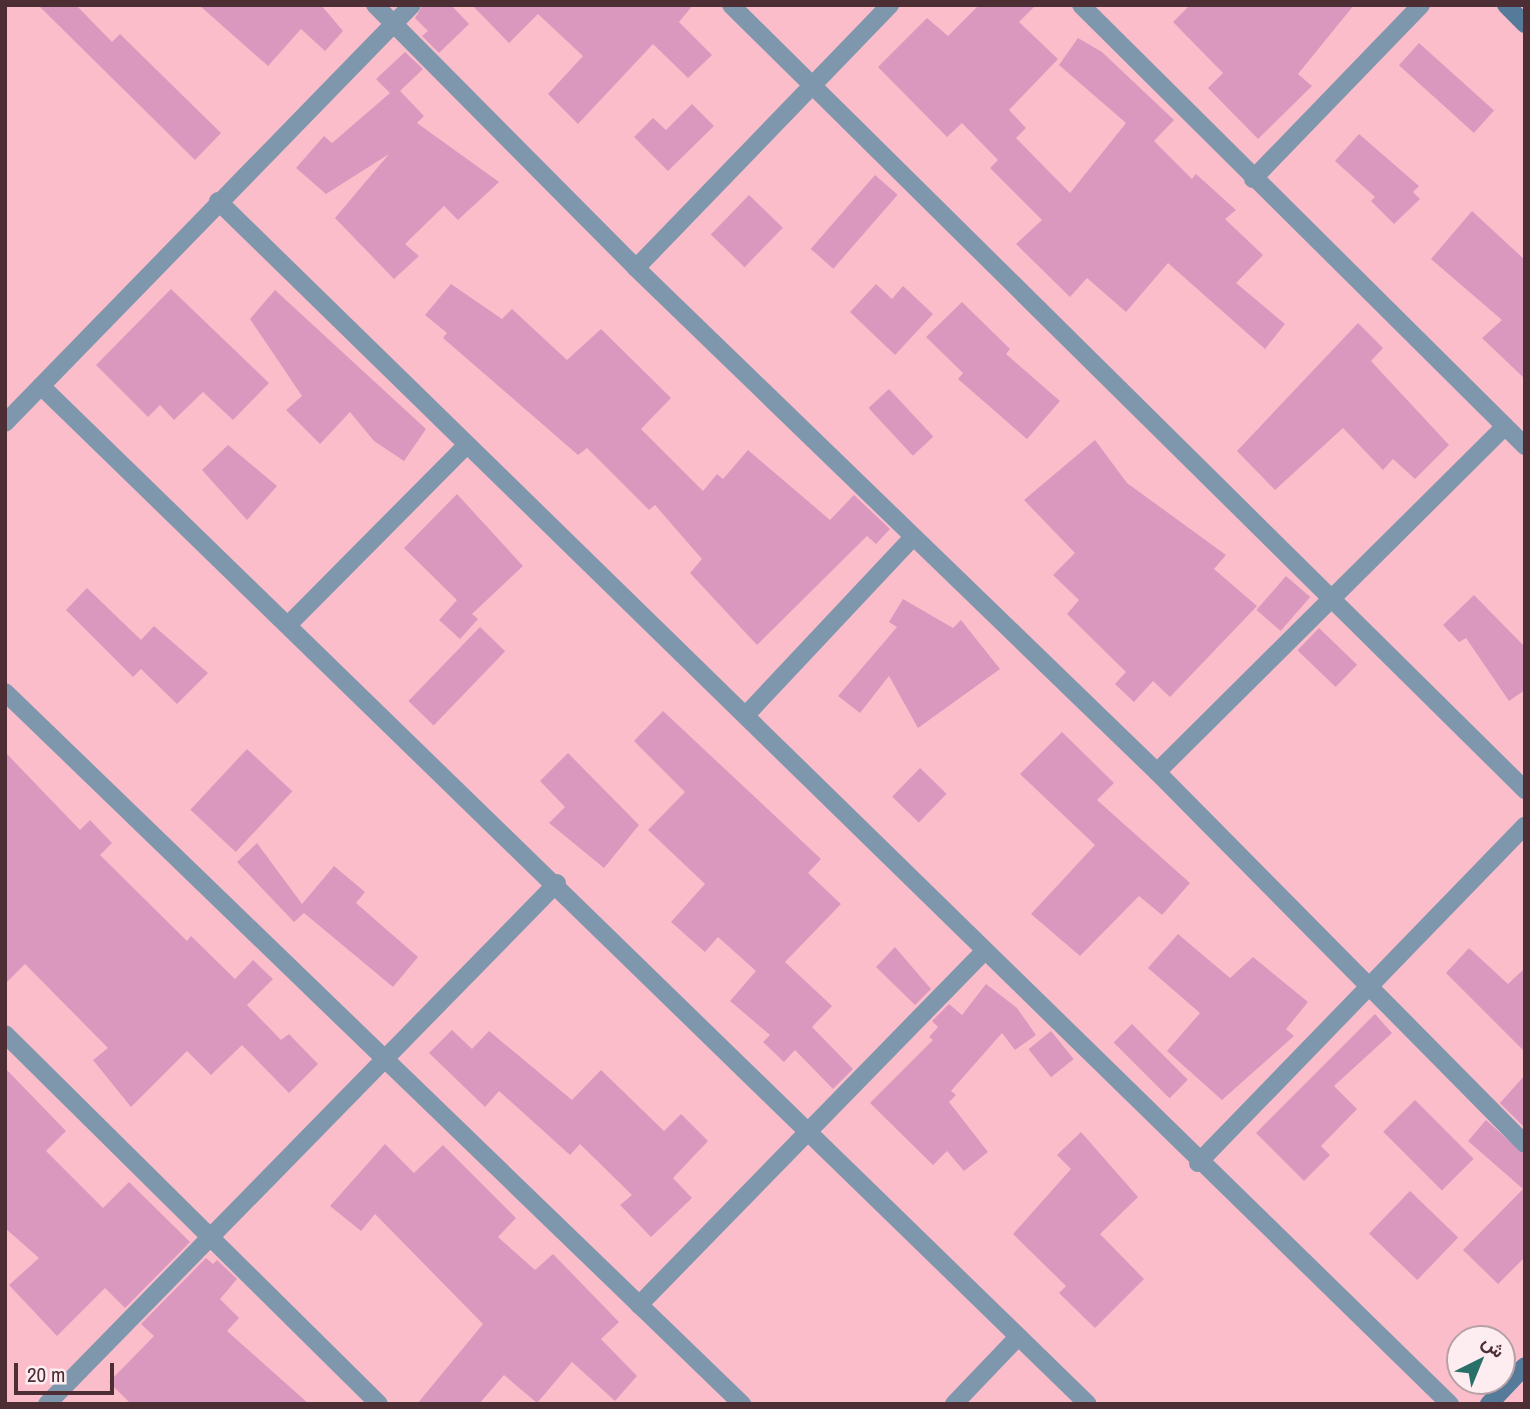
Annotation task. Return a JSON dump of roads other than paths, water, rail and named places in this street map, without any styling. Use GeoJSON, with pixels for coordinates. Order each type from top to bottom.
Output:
{"type":"FeatureCollection","features":[{"type":"Feature","properties":{"kind":"street"},"geometry":{"type":"LineString","coordinates":[[375,5],[636,268],[912,538],[1157,772],[1525,1144]]}},
{"type":"Feature","properties":{"kind":"street"},"geometry":{"type":"LineString","coordinates":[[5,423],[218,201],[412,5]]}},
{"type":"Feature","properties":{"kind":"street"},"geometry":{"type":"LineString","coordinates":[[731,5],[814,83],[1525,790]]}},
{"type":"Feature","properties":{"kind":"street"},"geometry":{"type":"LineString","coordinates":[[636,268],[890,5]]}},
{"type":"Feature","properties":{"kind":"street"},"geometry":{"type":"LineString","coordinates":[[1081,5],[1253,179],[1525,446]]}},
{"type":"Feature","properties":{"kind":"street"},"geometry":{"type":"LineString","coordinates":[[1253,179],[1422,5]]}},
{"type":"Feature","properties":{"kind":"street"},"geometry":{"type":"LineString","coordinates":[[1506,5],[1525,23]]}},
{"type":"Feature","properties":{"kind":"street"},"geometry":{"type":"LineString","coordinates":[[218,201],[746,715],[1198,1163],[1450,1404]]}},
{"type":"Feature","properties":{"kind":"street"},"geometry":{"type":"LineString","coordinates":[[41,386],[808,1127],[1088,1404]]}},
{"type":"Feature","properties":{"kind":"street"},"geometry":{"type":"LineString","coordinates":[[1157,772],[1505,427]]}},
{"type":"Feature","properties":{"kind":"street"},"geometry":{"type":"LineString","coordinates":[[288,625],[467,445]]}},
{"type":"Feature","properties":{"kind":"street"},"geometry":{"type":"LineString","coordinates":[[746,715],[912,538]]}},
{"type":"Feature","properties":{"kind":"street"},"geometry":{"type":"LineString","coordinates":[[5,692],[388,1057],[742,1404]]}},
{"type":"Feature","properties":{"kind":"street"},"geometry":{"type":"LineString","coordinates":[[1198,1163],[1525,826]]}},
{"type":"Feature","properties":{"kind":"street"},"geometry":{"type":"LineString","coordinates":[[47,1404],[557,883]]}},
{"type":"Feature","properties":{"kind":"street"},"geometry":{"type":"LineString","coordinates":[[639,1305],[808,1127],[983,952]]}},
{"type":"Feature","properties":{"kind":"street"},"geometry":{"type":"LineString","coordinates":[[5,1034],[379,1404]]}},
{"type":"Feature","properties":{"kind":"street"},"geometry":{"type":"LineString","coordinates":[[954,1404],[1018,1337]]}},
{"type":"Feature","properties":{"kind":"street"},"geometry":{"type":"LineString","coordinates":[[1489,1404],[1525,1366]]}}]}
